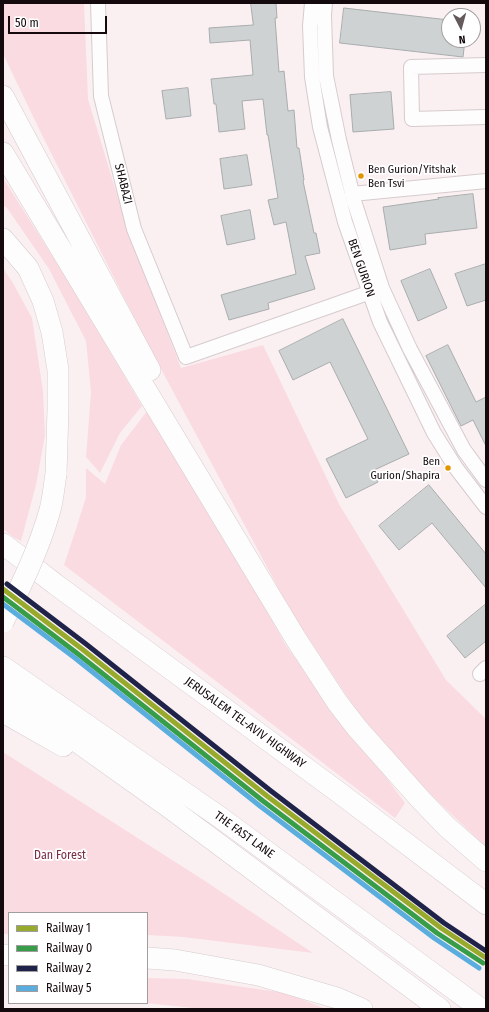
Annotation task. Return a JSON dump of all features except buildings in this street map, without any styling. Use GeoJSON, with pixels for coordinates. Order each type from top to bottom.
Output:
{"type":"FeatureCollection","features":[{"type":"Feature","properties":{"kind":"highway"},"geometry":{"type":"LineString","coordinates":[[3,79],[48,180]]}},
{"type":"Feature","properties":{"kind":"highway"},"geometry":{"type":"LineString","coordinates":[[3,96],[279,610]]}},
{"type":"Feature","properties":{"kind":"highway"},"geometry":{"type":"LineString","coordinates":[[3,152],[279,610],[337,702],[357,728],[420,800],[446,826],[486,861]]}},
{"type":"Feature","properties":{"kind":"highway"},"geometry":{"type":"LineString","coordinates":[[3,239],[28,268],[43,301],[52,332],[58,370],[56,474],[50,509],[26,574],[3,622]]}},
{"type":"Feature","properties":{"kind":"highway","name":"JERUSALEM TEL-AVIV HIGHWAY"},"geometry":{"type":"LineString","coordinates":[[3,544],[55,584],[337,791],[486,904]]}},
{"type":"Feature","properties":{"kind":"highway","name":"THE FAST LANE"},"geometry":{"type":"LineString","coordinates":[[3,667],[221,818],[481,1009]]}},
{"type":"Feature","properties":{"kind":"highway"},"geometry":{"type":"LineString","coordinates":[[3,689],[170,808],[440,1009]]}},
{"type":"Feature","properties":{"kind":"highway"},"geometry":{"type":"LineString","coordinates":[[3,712],[170,808]]}},
{"type":"Feature","properties":{"kind":"highway"},"geometry":{"type":"LineString","coordinates":[[148,958],[175,960],[258,975],[337,998],[362,1009]]}},
{"type":"Feature","properties":{"kind":"street","name":"SHABAZI"},"geometry":{"type":"LineString","coordinates":[[98,3],[101,96],[134,229],[186,357],[375,290]]}},
{"type":"Feature","properties":{"kind":"street","name":"BEN GURION"},"geometry":{"type":"LineString","coordinates":[[312,3],[310,26],[312,77],[320,127],[345,222],[375,290],[410,349],[464,450],[486,480]]}},
{"type":"Feature","properties":{"kind":"street","name":"BEN GURION"},"geometry":{"type":"LineString","coordinates":[[325,3],[326,76],[339,140],[375,290],[380,322],[434,433],[456,468],[486,507]]}},
{"type":"Feature","properties":{"kind":"street"},"geometry":{"type":"LineString","coordinates":[[486,65],[411,67],[412,119],[486,117]]}},
{"type":"Feature","properties":{"kind":"street"},"geometry":{"type":"LineString","coordinates":[[352,194],[486,181]]}},
{"type":"Feature","properties":{"kind":"street"},"geometry":{"type":"LineString","coordinates":[[207,836],[221,818]]}},
{"type":"Feature","properties":{"kind":"green space"},"geometry":{"type":"Polygon","coordinates":[[[3,3],[84,3],[88,99],[128,231],[181,368],[263,345],[339,504],[446,680],[486,719],[486,847],[405,769],[356,710],[290,610],[145,339],[42,135],[3,54],[3,3]]]}},
{"type":"Feature","properties":{"kind":"green space"},"geometry":{"type":"Polygon","coordinates":[[[3,178],[70,284],[142,406],[120,433],[100,473],[86,457],[91,392],[86,341],[49,269],[7,208],[3,205],[3,178]]]}},
{"type":"Feature","properties":{"kind":"green space"},"geometry":{"type":"Polygon","coordinates":[[[3,268],[32,318],[43,391],[45,435],[36,485],[21,541],[3,529],[3,268]]]}},
{"type":"Feature","properties":{"kind":"green space"},"geometry":{"type":"Polygon","coordinates":[[[151,406],[224,532],[285,644],[324,699],[369,754],[405,803],[395,818],[64,565],[86,497],[86,468],[105,484],[121,445],[151,406]]]}},
{"type":"Feature","properties":{"kind":"green space","name":"Dan Forest"},"geometry":{"type":"Polygon","coordinates":[[[3,752],[205,881],[313,953],[183,937],[148,935],[148,912],[8,912],[8,934],[3,934],[3,752]]]}},
{"type":"Feature","properties":{"kind":"green space"},"geometry":{"type":"Polygon","coordinates":[[[148,978],[187,979],[286,993],[326,1009],[203,1009],[148,1003],[148,978]]]}},
{"type":"Feature","properties":{"kind":"rail line","name":"2"},"geometry":{"type":"LineString","coordinates":[[7,584],[86,644],[271,791],[444,923],[486,951]]}},
{"type":"Feature","properties":{"kind":"rail line","name":"1"},"geometry":{"type":"LineString","coordinates":[[3,589],[82,649],[267,796],[441,928],[486,958]]}},
{"type":"Feature","properties":{"kind":"rail line","name":"0"},"geometry":{"type":"LineString","coordinates":[[3,597],[78,654],[263,801],[437,933],[483,963]]}},
{"type":"Feature","properties":{"kind":"rail line","name":"5"},"geometry":{"type":"LineString","coordinates":[[3,604],[75,658],[260,806],[434,938],[479,968]]}},
{"type":"Feature","properties":{"kind":"place","name":"Ben Gurion/Yitshak Ben Tsvi"},"geometry":{"type":"Point","coordinates":[361,176]}},
{"type":"Feature","properties":{"kind":"place","name":"Ben Gurion/Shapira"},"geometry":{"type":"Point","coordinates":[448,468]}}]}
